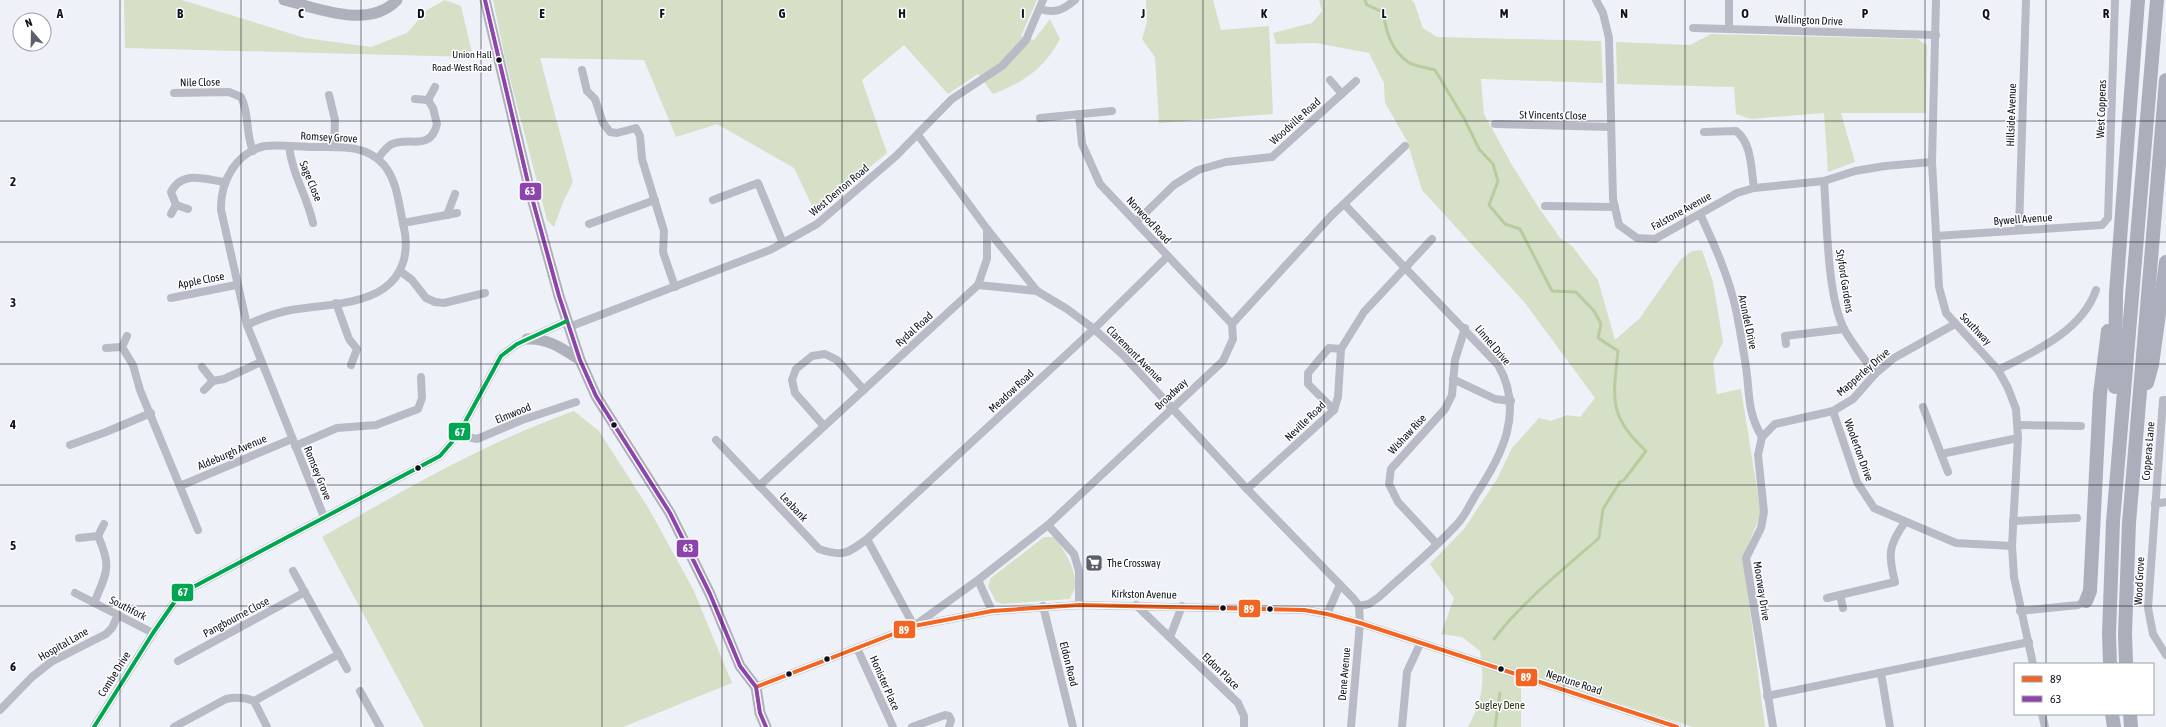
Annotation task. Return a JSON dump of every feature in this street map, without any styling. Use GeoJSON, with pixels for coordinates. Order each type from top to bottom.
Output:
{"type":"FeatureCollection","features":[{"type":"Feature","properties":{"kind":"highway"},"geometry":{"type":"LineString","coordinates":[[2120,429],[2114,385],[2116,293],[2138,0]]}},
{"type":"Feature","properties":{"kind":"highway"},"geometry":{"type":"LineString","coordinates":[[2110,663],[2110,571],[2120,429],[2157,0]]}},
{"type":"Feature","properties":{"kind":"highway"},"geometry":{"type":"LineString","coordinates":[[2126,663],[2127,571],[2166,80]]}},
{"type":"Feature","properties":{"kind":"highway"},"geometry":{"type":"LineString","coordinates":[[2140,409],[2152,366],[2166,262]]}},
{"type":"Feature","properties":{"kind":"highway"},"geometry":{"type":"LineString","coordinates":[[2086,601],[2090,591],[2100,394],[2106,340],[2116,293]]}},
{"type":"Feature","properties":{"kind":"highway"},"geometry":{"type":"LineString","coordinates":[[2112,715],[2114,727]]}},
{"type":"Feature","properties":{"kind":"highway"},"geometry":{"type":"LineString","coordinates":[[2130,715],[2131,727]]}},
{"type":"Feature","properties":{"kind":"street"},"geometry":{"type":"LineString","coordinates":[[284,0],[352,16],[378,12],[386,9],[397,0]]}},
{"type":"Feature","properties":{"kind":"street"},"geometry":{"type":"LineString","coordinates":[[485,0],[529,186],[559,296],[580,360],[596,396],[670,514],[710,594],[740,666],[756,687],[760,713],[766,727]]}},
{"type":"Feature","properties":{"kind":"street","name":"West Denton Road"},"geometry":{"type":"LineString","coordinates":[[568,324],[674,287],[783,243],[817,224],[896,156],[952,99],[1002,66],[1026,40],[1044,0]]}},
{"type":"Feature","properties":{"kind":"street"},"geometry":{"type":"LineString","coordinates":[[1040,9],[1052,13],[1064,9],[1075,0]]}},
{"type":"Feature","properties":{"kind":"street","name":"Falstone Avenue"},"geometry":{"type":"LineString","coordinates":[[1596,0],[1603,13],[1609,38],[1613,199],[1620,224],[1637,238],[1655,239],[1738,193],[1754,188],[1824,181],[1855,171],[1877,167],[1932,162]]}},
{"type":"Feature","properties":{"kind":"street"},"geometry":{"type":"LineString","coordinates":[[1728,29],[1729,0]]}},
{"type":"Feature","properties":{"kind":"street","name":"Southway"},"geometry":{"type":"LineString","coordinates":[[1936,0],[1932,162],[1939,287],[1946,313],[1955,324],[1984,352],[1998,370],[2008,388],[2016,409],[2018,438],[2012,546],[2014,577],[2020,611],[2029,642],[2033,663]]}},
{"type":"Feature","properties":{"kind":"street","name":"Hillside Avenue"},"geometry":{"type":"LineString","coordinates":[[2019,230],[2026,0]]}},
{"type":"Feature","properties":{"kind":"street","name":"West Copperas"},"geometry":{"type":"LineString","coordinates":[[2108,218],[2116,0]]}},
{"type":"Feature","properties":{"kind":"street","name":"Wallington Drive"},"geometry":{"type":"LineString","coordinates":[[1693,28],[1936,35]]}},
{"type":"Feature","properties":{"kind":"street"},"geometry":{"type":"LineString","coordinates":[[582,70],[587,91],[595,99],[603,123],[610,132],[617,133],[636,128],[640,136],[642,159],[664,231],[663,252],[674,287]]}},
{"type":"Feature","properties":{"kind":"street"},"geometry":{"type":"LineString","coordinates":[[1330,80],[1342,94]]}},
{"type":"Feature","properties":{"kind":"street","name":"Woodville Road"},"geometry":{"type":"LineString","coordinates":[[1136,222],[1174,185],[1198,170],[1226,162],[1272,157],[1356,81]]}},
{"type":"Feature","properties":{"kind":"street"},"geometry":{"type":"LineString","coordinates":[[378,159],[391,145],[404,142],[420,142],[431,136],[437,124],[428,100],[435,87]]}},
{"type":"Feature","properties":{"kind":"street","name":"Nile Close"},"geometry":{"type":"LineString","coordinates":[[174,93],[229,92],[241,97],[247,116],[247,137],[253,151]]}},
{"type":"Feature","properties":{"kind":"street"},"geometry":{"type":"LineString","coordinates":[[329,95],[335,120],[334,147]]}},
{"type":"Feature","properties":{"kind":"street"},"geometry":{"type":"LineString","coordinates":[[415,99],[428,100]]}},
{"type":"Feature","properties":{"kind":"street"},"geometry":{"type":"LineString","coordinates":[[1040,118],[1112,110]]}},
{"type":"Feature","properties":{"kind":"street","name":"Norwood Road"},"geometry":{"type":"LineString","coordinates":[[1079,114],[1082,144],[1100,184],[1232,324]]}},
{"type":"Feature","properties":{"kind":"street","name":"St Vincents Close"},"geometry":{"type":"LineString","coordinates":[[1495,124],[1611,127]]}},
{"type":"Feature","properties":{"kind":"street"},"geometry":{"type":"LineString","coordinates":[[1704,132],[1736,131],[1744,137],[1748,149],[1754,188]]}},
{"type":"Feature","properties":{"kind":"street","name":"Claremont Avenue"},"geometry":{"type":"LineString","coordinates":[[918,135],[987,229],[1037,291],[1067,309],[1094,329],[1123,356],[1359,606]]}},
{"type":"Feature","properties":{"kind":"street","name":"Romsey Grove"},"geometry":{"type":"LineString","coordinates":[[246,325],[286,311],[370,296],[382,290],[391,283],[400,271],[405,259],[406,246],[395,183],[391,174],[378,159],[363,150],[351,147],[266,146],[244,156],[233,167],[224,182],[220,198],[236,285],[246,325],[324,517]]}},
{"type":"Feature","properties":{"kind":"street","name":"Sage Close"},"geometry":{"type":"LineString","coordinates":[[289,146],[292,167],[305,193],[313,223]]}},
{"type":"Feature","properties":{"kind":"street"},"geometry":{"type":"LineString","coordinates":[[1232,324],[1344,204],[1405,146]]}},
{"type":"Feature","properties":{"kind":"street"},"geometry":{"type":"LineString","coordinates":[[171,214],[176,205],[172,192],[179,181],[185,178],[224,182]]}},
{"type":"Feature","properties":{"kind":"street","name":"Styford Gardens"},"geometry":{"type":"LineString","coordinates":[[1824,181],[1831,276],[1836,309],[1844,329],[1875,374]]}},
{"type":"Feature","properties":{"kind":"street"},"geometry":{"type":"LineString","coordinates":[[713,200],[758,184],[783,243]]}},
{"type":"Feature","properties":{"kind":"street"},"geometry":{"type":"LineString","coordinates":[[447,214],[455,194]]}},
{"type":"Feature","properties":{"kind":"street"},"geometry":{"type":"LineString","coordinates":[[589,224],[655,200]]}},
{"type":"Feature","properties":{"kind":"street","name":"Linnel Drive"},"geometry":{"type":"LineString","coordinates":[[1344,204],[1465,328],[1498,365],[1507,380],[1511,401],[1509,427],[1497,461],[1459,521],[1379,597],[1369,604],[1359,606]]}},
{"type":"Feature","properties":{"kind":"street"},"geometry":{"type":"LineString","coordinates":[[176,205],[188,209]]}},
{"type":"Feature","properties":{"kind":"street"},"geometry":{"type":"LineString","coordinates":[[1545,206],[1615,207]]}},
{"type":"Feature","properties":{"kind":"street"},"geometry":{"type":"LineString","coordinates":[[403,223],[457,213]]}},
{"type":"Feature","properties":{"kind":"street","name":"Arundel Drive"},"geometry":{"type":"LineString","coordinates":[[1700,214],[1716,251],[1735,308],[1746,368],[1748,402],[1756,427],[1762,437]]}},
{"type":"Feature","properties":{"kind":"street","name":"Bywell Avenue"},"geometry":{"type":"LineString","coordinates":[[1936,236],[2102,225],[2108,218]]}},
{"type":"Feature","properties":{"kind":"street"},"geometry":{"type":"LineString","coordinates":[[987,229],[988,259],[978,285],[1037,291]]}},
{"type":"Feature","properties":{"kind":"street","name":"Neville Road"},"geometry":{"type":"LineString","coordinates":[[1247,489],[1334,410],[1338,397],[1341,349],[1364,312],[1406,269],[1432,239]]}},
{"type":"Feature","properties":{"kind":"street","name":"Meadow Road"},"geometry":{"type":"LineString","coordinates":[[867,539],[1094,329],[1168,256]]}},
{"type":"Feature","properties":{"kind":"street"},"geometry":{"type":"LineString","coordinates":[[400,271],[412,280],[426,298],[435,302],[444,303],[485,294]]}},
{"type":"Feature","properties":{"kind":"street","name":"Apple Close"},"geometry":{"type":"LineString","coordinates":[[171,298],[236,285]]}},
{"type":"Feature","properties":{"kind":"street","name":"Rydal Road"},"geometry":{"type":"LineString","coordinates":[[759,486],[978,285]]}},
{"type":"Feature","properties":{"kind":"street"},"geometry":{"type":"LineString","coordinates":[[1998,370],[2033,353],[2076,322],[2091,304],[2096,290]]}},
{"type":"Feature","properties":{"kind":"street"},"geometry":{"type":"LineString","coordinates":[[336,303],[349,339],[357,350],[351,365]]}},
{"type":"Feature","properties":{"kind":"street"},"geometry":{"type":"LineString","coordinates":[[152,633],[180,594],[440,456],[458,435],[500,356],[527,339],[568,324]]}},
{"type":"Feature","properties":{"kind":"street","name":"Broadway"},"geometry":{"type":"LineString","coordinates":[[914,626],[978,580],[1048,525],[1223,361],[1232,339],[1232,324]]}},
{"type":"Feature","properties":{"kind":"street","name":"Mapperley Drive"},"geometry":{"type":"LineString","coordinates":[[1762,437],[1775,424],[1833,411],[1853,399],[1875,374],[1894,358],[1955,324]]}},
{"type":"Feature","properties":{"kind":"street","name":"Wishaw Rise"},"geometry":{"type":"LineString","coordinates":[[1436,543],[1398,502],[1389,484],[1391,469],[1445,410],[1452,395],[1455,360],[1465,328]]}},
{"type":"Feature","properties":{"kind":"street"},"geometry":{"type":"LineString","coordinates":[[1786,344],[1785,336],[1844,329]]}},
{"type":"Feature","properties":{"kind":"street"},"geometry":{"type":"LineString","coordinates":[[122,347],[127,336]]}},
{"type":"Feature","properties":{"kind":"street"},"geometry":{"type":"LineString","coordinates":[[527,339],[539,338],[553,343],[580,360]]}},
{"type":"Feature","properties":{"kind":"street"},"geometry":{"type":"LineString","coordinates":[[106,348],[122,347]]}},
{"type":"Feature","properties":{"kind":"street"},"geometry":{"type":"LineString","coordinates":[[122,347],[133,365],[140,390],[151,413],[198,530]]}},
{"type":"Feature","properties":{"kind":"street"},"geometry":{"type":"LineString","coordinates":[[1334,410],[1308,384],[1308,374],[1329,348],[1341,349]]}},
{"type":"Feature","properties":{"kind":"street"},"geometry":{"type":"LineString","coordinates":[[824,426],[795,393],[792,380],[796,369],[812,356],[825,354],[837,360],[864,390]]}},
{"type":"Feature","properties":{"kind":"street"},"geometry":{"type":"LineString","coordinates":[[204,390],[213,381],[224,379],[261,362]]}},
{"type":"Feature","properties":{"kind":"street"},"geometry":{"type":"LineString","coordinates":[[202,368],[213,381]]}},
{"type":"Feature","properties":{"kind":"street","name":"Aldeburgh Avenue"},"geometry":{"type":"LineString","coordinates":[[180,486],[294,442],[337,428],[376,425],[418,409],[422,398],[421,377]]}},
{"type":"Feature","properties":{"kind":"street"},"geometry":{"type":"LineString","coordinates":[[1453,379],[1495,399],[1511,401]]}},
{"type":"Feature","properties":{"kind":"street","name":"Copperas Lane"},"geometry":{"type":"LineString","coordinates":[[2155,504],[2165,400]]}},
{"type":"Feature","properties":{"kind":"street","name":"Elmwood"},"geometry":{"type":"LineString","coordinates":[[458,435],[477,439],[522,420],[576,402]]}},
{"type":"Feature","properties":{"kind":"street"},"geometry":{"type":"LineString","coordinates":[[1923,408],[1948,472]]}},
{"type":"Feature","properties":{"kind":"street","name":"Woolerton Drive"},"geometry":{"type":"LineString","coordinates":[[1833,411],[1857,482],[1874,508],[1956,543],[2012,546]]}},
{"type":"Feature","properties":{"kind":"street"},"geometry":{"type":"LineString","coordinates":[[70,445],[151,413]]}},
{"type":"Feature","properties":{"kind":"street"},"geometry":{"type":"LineString","coordinates":[[2018,425],[2081,426]]}},
{"type":"Feature","properties":{"kind":"street","name":"Moorway Drive"},"geometry":{"type":"LineString","coordinates":[[1762,437],[1758,455],[1764,512],[1761,528],[1746,558],[1773,727]]}},
{"type":"Feature","properties":{"kind":"street"},"geometry":{"type":"LineString","coordinates":[[1941,454],[2018,438]]}},
{"type":"Feature","properties":{"kind":"street","name":"Leabank"},"geometry":{"type":"LineString","coordinates":[[716,440],[819,550],[835,555],[851,551],[867,539]]}},
{"type":"Feature","properties":{"kind":"street"},"geometry":{"type":"LineString","coordinates":[[2155,504],[2166,502]]}},
{"type":"Feature","properties":{"kind":"street","name":"Wood Grove"},"geometry":{"type":"LineString","coordinates":[[2155,504],[2148,608],[2153,634],[2166,655]]}},
{"type":"Feature","properties":{"kind":"street"},"geometry":{"type":"LineString","coordinates":[[2013,520],[2077,518]]}},
{"type":"Feature","properties":{"kind":"street"},"geometry":{"type":"LineString","coordinates":[[1827,598],[1896,582],[1890,560],[1890,551],[1896,534],[1905,522]]}},
{"type":"Feature","properties":{"kind":"street"},"geometry":{"type":"LineString","coordinates":[[78,538],[98,536],[104,524]]}},
{"type":"Feature","properties":{"kind":"street"},"geometry":{"type":"LineString","coordinates":[[1048,525],[1074,554],[1079,571],[1079,605]]}},
{"type":"Feature","properties":{"kind":"street","name":"Southfork"},"geometry":{"type":"LineString","coordinates":[[94,603],[106,570],[107,556],[98,536]]}},
{"type":"Feature","properties":{"kind":"street"},"geometry":{"type":"LineString","coordinates":[[867,539],[914,626]]}},
{"type":"Feature","properties":{"kind":"street"},"geometry":{"type":"LineString","coordinates":[[293,571],[347,669]]}},
{"type":"Feature","properties":{"kind":"street"},"geometry":{"type":"LineString","coordinates":[[978,580],[992,611]]}},
{"type":"Feature","properties":{"kind":"street"},"geometry":{"type":"LineString","coordinates":[[1327,614],[1340,585]]}},
{"type":"Feature","properties":{"kind":"street","name":"Pangbourne Close"},"geometry":{"type":"LineString","coordinates":[[178,661],[305,592]]}},
{"type":"Feature","properties":{"kind":"street","name":"Southfork"},"geometry":{"type":"LineString","coordinates":[[76,593],[152,633]]}},
{"type":"Feature","properties":{"kind":"street"},"geometry":{"type":"LineString","coordinates":[[1840,595],[1843,608]]}},
{"type":"Feature","properties":{"kind":"street"},"geometry":{"type":"LineString","coordinates":[[2020,611],[2078,605],[2086,601]]}},
{"type":"Feature","properties":{"kind":"street","name":"Kirkston Avenue"},"geometry":{"type":"LineString","coordinates":[[756,687],[914,626],[992,611],[1043,606],[1136,604],[1304,610],[1327,614],[1373,628]]}},
{"type":"Feature","properties":{"kind":"street","name":"Eldon Place"},"geometry":{"type":"LineString","coordinates":[[1136,604],[1238,703],[1244,716],[1244,727]]}},
{"type":"Feature","properties":{"kind":"street","name":"Eldon Road"},"geometry":{"type":"LineString","coordinates":[[1043,606],[1073,727]]}},
{"type":"Feature","properties":{"kind":"street"},"geometry":{"type":"LineString","coordinates":[[1170,637],[1182,606]]}},
{"type":"Feature","properties":{"kind":"street","name":"Dene Avenue"},"geometry":{"type":"LineString","coordinates":[[1351,727],[1360,623],[1359,606]]}},
{"type":"Feature","properties":{"kind":"street","name":"Hospital Lane"},"geometry":{"type":"LineString","coordinates":[[0,710],[32,677],[51,662],[106,634],[112,628],[118,615]]}},
{"type":"Feature","properties":{"kind":"street","name":"Neptune Road"},"geometry":{"type":"LineString","coordinates":[[1373,628],[1677,727]]}},
{"type":"Feature","properties":{"kind":"street","name":"Combe Drive"},"geometry":{"type":"LineString","coordinates":[[94,727],[152,633]]}},
{"type":"Feature","properties":{"kind":"street"},"geometry":{"type":"LineString","coordinates":[[1768,696],[2029,642]]}},
{"type":"Feature","properties":{"kind":"street"},"geometry":{"type":"LineString","coordinates":[[1402,727],[1407,672],[1420,644]]}},
{"type":"Feature","properties":{"kind":"street","name":"Honister Place"},"geometry":{"type":"LineString","coordinates":[[857,648],[893,727]]}},
{"type":"Feature","properties":{"kind":"street"},"geometry":{"type":"LineString","coordinates":[[254,701],[339,654]]}},
{"type":"Feature","properties":{"kind":"street"},"geometry":{"type":"LineString","coordinates":[[1881,672],[1890,727]]}},
{"type":"Feature","properties":{"kind":"street"},"geometry":{"type":"LineString","coordinates":[[360,691],[378,726]]}},
{"type":"Feature","properties":{"kind":"street"},"geometry":{"type":"LineString","coordinates":[[174,727],[226,699],[245,698],[254,701],[267,727]]}},
{"type":"Feature","properties":{"kind":"street"},"geometry":{"type":"LineString","coordinates":[[912,727],[945,715],[949,716],[951,720],[950,727]]}},
{"type":"Feature","properties":{"kind":"street"},"geometry":{"type":"LineString","coordinates":[[2042,715],[2044,727]]}},
{"type":"Feature","properties":{"kind":"green space"},"geometry":{"type":"Polygon","coordinates":[[[124,0],[182,0],[305,38],[371,47],[407,33],[427,10],[445,0],[461,6],[473,57],[125,48],[124,0]]]}},
{"type":"Feature","properties":{"kind":"green space"},"geometry":{"type":"Polygon","coordinates":[[[493,0],[1037,0],[1021,36],[1034,40],[1050,19],[1060,39],[1047,59],[1032,73],[1014,85],[993,94],[978,74],[948,94],[904,45],[862,80],[887,153],[815,212],[794,168],[717,124],[676,137],[644,60],[540,58],[573,182],[564,200],[554,227],[547,220],[506,63],[493,0]]]}},
{"type":"Feature","properties":{"kind":"green space"},"geometry":{"type":"Polygon","coordinates":[[[1146,0],[1213,0],[1221,30],[1269,26],[1273,114],[1159,123],[1155,57],[1142,39],[1147,22],[1146,0]]]}},
{"type":"Feature","properties":{"kind":"green space","name":"Sugley Dene"},"geometry":{"type":"Polygon","coordinates":[[[1319,0],[1411,0],[1414,2],[1423,28],[1437,37],[1601,41],[1603,83],[1481,79],[1484,114],[1512,165],[1537,205],[1560,238],[1572,246],[1598,280],[1615,340],[1640,318],[1681,259],[1692,251],[1702,250],[1713,282],[1723,342],[1713,362],[1717,394],[1741,389],[1761,514],[1743,557],[1765,727],[1693,727],[1525,673],[1521,688],[1521,727],[1468,727],[1477,708],[1482,690],[1482,662],[1480,651],[1462,637],[1441,634],[1454,598],[1430,564],[1464,529],[1497,479],[1512,448],[1539,418],[1551,421],[1567,415],[1580,417],[1595,398],[1525,303],[1422,190],[1407,141],[1385,103],[1384,83],[1369,53],[1316,43],[1276,44],[1273,33],[1312,23],[1322,11],[1319,0]]]}},
{"type":"Feature","properties":{"kind":"green space"},"geometry":{"type":"Polygon","coordinates":[[[1711,34],[1917,39],[1927,45],[1926,113],[1841,113],[1855,162],[1828,172],[1824,113],[1751,119],[1736,114],[1734,87],[1617,84],[1616,42],[1690,45],[1711,34]]]}},
{"type":"Feature","properties":{"kind":"green space"},"geometry":{"type":"Polygon","coordinates":[[[574,411],[599,431],[649,509],[693,589],[732,683],[623,727],[424,727],[322,537],[445,468],[508,438],[574,411]]]}},
{"type":"Feature","properties":{"kind":"green space"},"geometry":{"type":"Polygon","coordinates":[[[1044,537],[1054,537],[1062,547],[1072,567],[1075,587],[1070,599],[1003,604],[996,602],[988,586],[991,578],[1044,537]]]}},
{"type":"Feature","properties":{"kind":"waterway"},"geometry":{"type":"LineString","coordinates":[[1365,0],[1367,5],[1383,12],[1390,40],[1397,52],[1408,62],[1414,65],[1435,70],[1465,120],[1479,149],[1493,164],[1498,181],[1489,205],[1505,224],[1520,229],[1552,291],[1576,292],[1594,311],[1601,324],[1598,338],[1618,351],[1615,395],[1619,417],[1634,439],[1646,451],[1624,480],[1620,482],[1603,509],[1599,538],[1531,598],[1494,639]]}},
{"type":"Feature","properties":{"kind":"waterway"},"geometry":{"type":"LineString","coordinates":[[1495,727],[1500,693]]}},
{"type":"Feature","properties":{"kind":"transit line","name":"63"},"geometry":{"type":"LineString","coordinates":[[485,0],[529,187],[559,296],[580,360],[596,396],[670,513],[710,594],[740,666],[756,687],[760,713],[766,727]]}},
{"type":"Feature","properties":{"kind":"transit line","name":"67"},"geometry":{"type":"LineString","coordinates":[[94,727],[153,633],[180,594],[440,456],[458,435],[501,356],[517,344],[567,321]]}},
{"type":"Feature","properties":{"kind":"transit line","name":"89"},"geometry":{"type":"LineString","coordinates":[[756,687],[914,626],[992,611],[1079,605],[1304,610],[1327,614],[1360,623],[1677,727]]}},
{"type":"Feature","properties":{"kind":"place","name":"Union Hall Road-West Road"},"geometry":{"type":"Point","coordinates":[499,60]}},
{"type":"Feature","properties":{"kind":"place","name":"The Crossway"},"geometry":{"type":"Point","coordinates":[1094,563]}}]}
